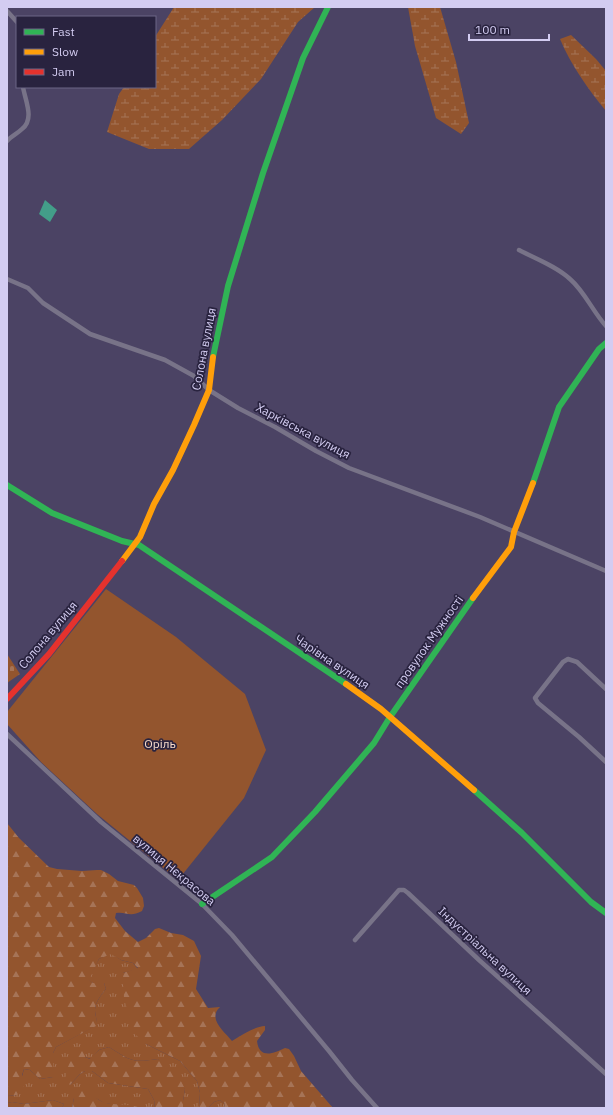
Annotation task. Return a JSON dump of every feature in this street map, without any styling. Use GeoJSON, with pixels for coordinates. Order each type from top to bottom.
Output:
{"type":"FeatureCollection","features":[{"type":"Feature","properties":{"kind":"street","name":"Солона вулиця"},"geometry":{"type":"LineString","coordinates":[[7,699],[49,654],[135,544],[140,537],[154,504],[173,470],[209,390],[213,357],[228,286],[251,211],[303,58],[328,7]]}},
{"type":"Feature","properties":{"kind":"street"},"geometry":{"type":"LineString","coordinates":[[7,11],[16,21]]}},
{"type":"Feature","properties":{"kind":"street"},"geometry":{"type":"LineString","coordinates":[[7,141],[22,130],[28,122],[29,115],[23,88]]}},
{"type":"Feature","properties":{"kind":"street"},"geometry":{"type":"LineString","coordinates":[[519,250],[558,270],[571,280],[582,293],[598,318],[606,326]]}},
{"type":"Feature","properties":{"kind":"street","name":"Харківська вулиця"},"geometry":{"type":"LineString","coordinates":[[7,279],[28,288],[43,303],[90,334],[165,360],[194,376],[209,390],[238,408],[350,468],[438,501],[606,571]]}},
{"type":"Feature","properties":{"kind":"street","name":"провулок Мужності"},"geometry":{"type":"LineString","coordinates":[[202,904],[272,857],[315,812],[374,743],[390,717],[465,608],[511,547],[514,532],[536,480],[560,407],[599,348],[606,343]]}},
{"type":"Feature","properties":{"kind":"street","name":"Чарівна вулиця"},"geometry":{"type":"LineString","coordinates":[[7,485],[52,512],[122,541],[139,545],[359,693],[390,717],[522,833],[580,891],[606,913]]}},
{"type":"Feature","properties":{"kind":"street"},"geometry":{"type":"LineString","coordinates":[[606,689],[577,662],[568,659],[563,662],[535,698],[538,704],[579,737],[606,762]]}},
{"type":"Feature","properties":{"kind":"street","name":"вулиця Нєкрасова"},"geometry":{"type":"LineString","coordinates":[[7,734],[100,822],[202,904],[232,935],[377,1108]]}},
{"type":"Feature","properties":{"kind":"street","name":"Індустріальна вулиця"},"geometry":{"type":"LineString","coordinates":[[355,940],[399,890],[408,892],[479,960],[606,1074]]}},
{"type":"Feature","properties":{"kind":"green space"},"geometry":{"type":"Polygon","coordinates":[[[174,7],[315,7],[298,22],[261,79],[222,120],[189,149],[149,149],[107,132],[119,94],[123,88],[156,88],[156,35],[174,7]]]}},
{"type":"Feature","properties":{"kind":"green space"},"geometry":{"type":"Polygon","coordinates":[[[408,7],[440,7],[456,62],[469,123],[461,134],[436,118],[415,46],[408,7]]]}},
{"type":"Feature","properties":{"kind":"green space"},"geometry":{"type":"Polygon","coordinates":[[[571,35],[606,71],[606,111],[580,76],[564,49],[560,39],[571,35]]]}},
{"type":"Feature","properties":{"kind":"green space","name":"Оріль"},"geometry":{"type":"Polygon","coordinates":[[[106,589],[176,637],[245,694],[266,750],[244,798],[178,880],[97,814],[41,762],[7,724],[7,712],[106,589]]]}},
{"type":"Feature","properties":{"kind":"green space"},"geometry":{"type":"Polygon","coordinates":[[[7,654],[20,674],[7,683],[7,654]]]}},
{"type":"Feature","properties":{"kind":"green space"},"geometry":{"type":"Polygon","coordinates":[[[7,823],[19,838],[49,867],[82,871],[101,870],[118,881],[134,885],[143,898],[144,906],[142,911],[134,914],[116,913],[115,918],[125,931],[138,942],[146,938],[155,929],[159,928],[171,933],[183,935],[194,941],[201,956],[196,989],[208,1008],[220,1007],[215,1016],[218,1025],[232,1041],[252,1030],[265,1026],[265,1030],[257,1041],[258,1047],[261,1051],[267,1054],[285,1048],[289,1049],[301,1071],[333,1108],[224,1108],[225,1104],[220,1100],[214,1102],[208,1108],[199,1107],[200,1093],[197,1081],[180,1061],[146,1044],[136,1035],[124,999],[123,973],[138,968],[133,963],[121,960],[111,954],[99,959],[89,980],[93,983],[104,983],[106,989],[99,998],[95,1007],[97,1022],[96,1026],[56,1047],[53,1053],[53,1077],[40,1079],[30,1070],[24,1069],[22,1075],[24,1086],[17,1095],[7,1096],[7,823]]]}},
{"type":"Feature","properties":{"kind":"green space"},"geometry":{"type":"Polygon","coordinates":[[[111,953],[121,960],[133,963],[138,969],[123,973],[146,1044],[180,1061],[197,1081],[200,1093],[199,1107],[201,1108],[183,1108],[185,1089],[158,1059],[142,1061],[132,1060],[109,1047],[99,1050],[91,1059],[85,1057],[70,1085],[80,1074],[85,1071],[92,1071],[108,1083],[148,1089],[154,1100],[155,1108],[140,1108],[104,1103],[94,1097],[74,1098],[72,1108],[62,1108],[64,1104],[53,1100],[24,1104],[12,1102],[7,1103],[7,1096],[17,1095],[24,1069],[30,1070],[40,1079],[53,1077],[53,1053],[56,1047],[95,1026],[96,1004],[106,989],[104,983],[93,983],[88,980],[99,959],[111,953]]]}},
{"type":"Feature","properties":{"kind":"green space"},"geometry":{"type":"Polygon","coordinates":[[[109,1047],[132,1060],[142,1061],[158,1059],[177,1073],[185,1089],[183,1108],[155,1108],[154,1100],[148,1089],[108,1083],[92,1071],[85,1071],[80,1074],[70,1085],[65,1080],[71,1058],[80,1048],[85,1051],[85,1057],[90,1059],[99,1050],[109,1047]]]}},
{"type":"Feature","properties":{"kind":"green space"},"geometry":{"type":"Polygon","coordinates":[[[81,1089],[92,1091],[95,1097],[106,1103],[140,1108],[72,1108],[74,1098],[81,1089]]]}},
{"type":"Feature","properties":{"kind":"green space"},"geometry":{"type":"Polygon","coordinates":[[[53,1100],[64,1104],[62,1108],[7,1108],[7,1103],[12,1102],[24,1104],[53,1100]]]}},
{"type":"Feature","properties":{"kind":"green space"},"geometry":{"type":"Polygon","coordinates":[[[220,1100],[225,1104],[224,1108],[208,1108],[214,1102],[220,1100]]]}},
{"type":"Feature","properties":{"kind":"shaded area"},"geometry":{"type":"Polygon","coordinates":[[[45,200],[57,210],[50,222],[39,214],[45,200]]]}},
{"type":"Feature","properties":{"kind":"traffic: fast"},"geometry":{"type":"LineString","coordinates":[[213,357],[228,286],[263,173],[303,58],[328,7]]}},
{"type":"Feature","properties":{"kind":"traffic: fast"},"geometry":{"type":"LineString","coordinates":[[533,483],[559,407],[599,349],[606,343]]}},
{"type":"Feature","properties":{"kind":"traffic: fast"},"geometry":{"type":"LineString","coordinates":[[7,485],[52,513],[122,541],[139,545],[346,684]]}},
{"type":"Feature","properties":{"kind":"traffic: fast"},"geometry":{"type":"LineString","coordinates":[[202,904],[272,857],[315,812],[374,743],[390,717],[473,598]]}},
{"type":"Feature","properties":{"kind":"traffic: fast"},"geometry":{"type":"LineString","coordinates":[[474,790],[522,833],[591,902],[606,913]]}},
{"type":"Feature","properties":{"kind":"traffic: slow"},"geometry":{"type":"LineString","coordinates":[[122,561],[140,537],[154,504],[173,470],[194,425],[209,390],[213,357]]}},
{"type":"Feature","properties":{"kind":"traffic: slow"},"geometry":{"type":"LineString","coordinates":[[473,598],[511,547],[514,532],[533,483]]}},
{"type":"Feature","properties":{"kind":"traffic: slow"},"geometry":{"type":"LineString","coordinates":[[346,684],[381,709],[474,790]]}},
{"type":"Feature","properties":{"kind":"traffic: jam"},"geometry":{"type":"LineString","coordinates":[[7,699],[49,654],[122,561]]}}]}
